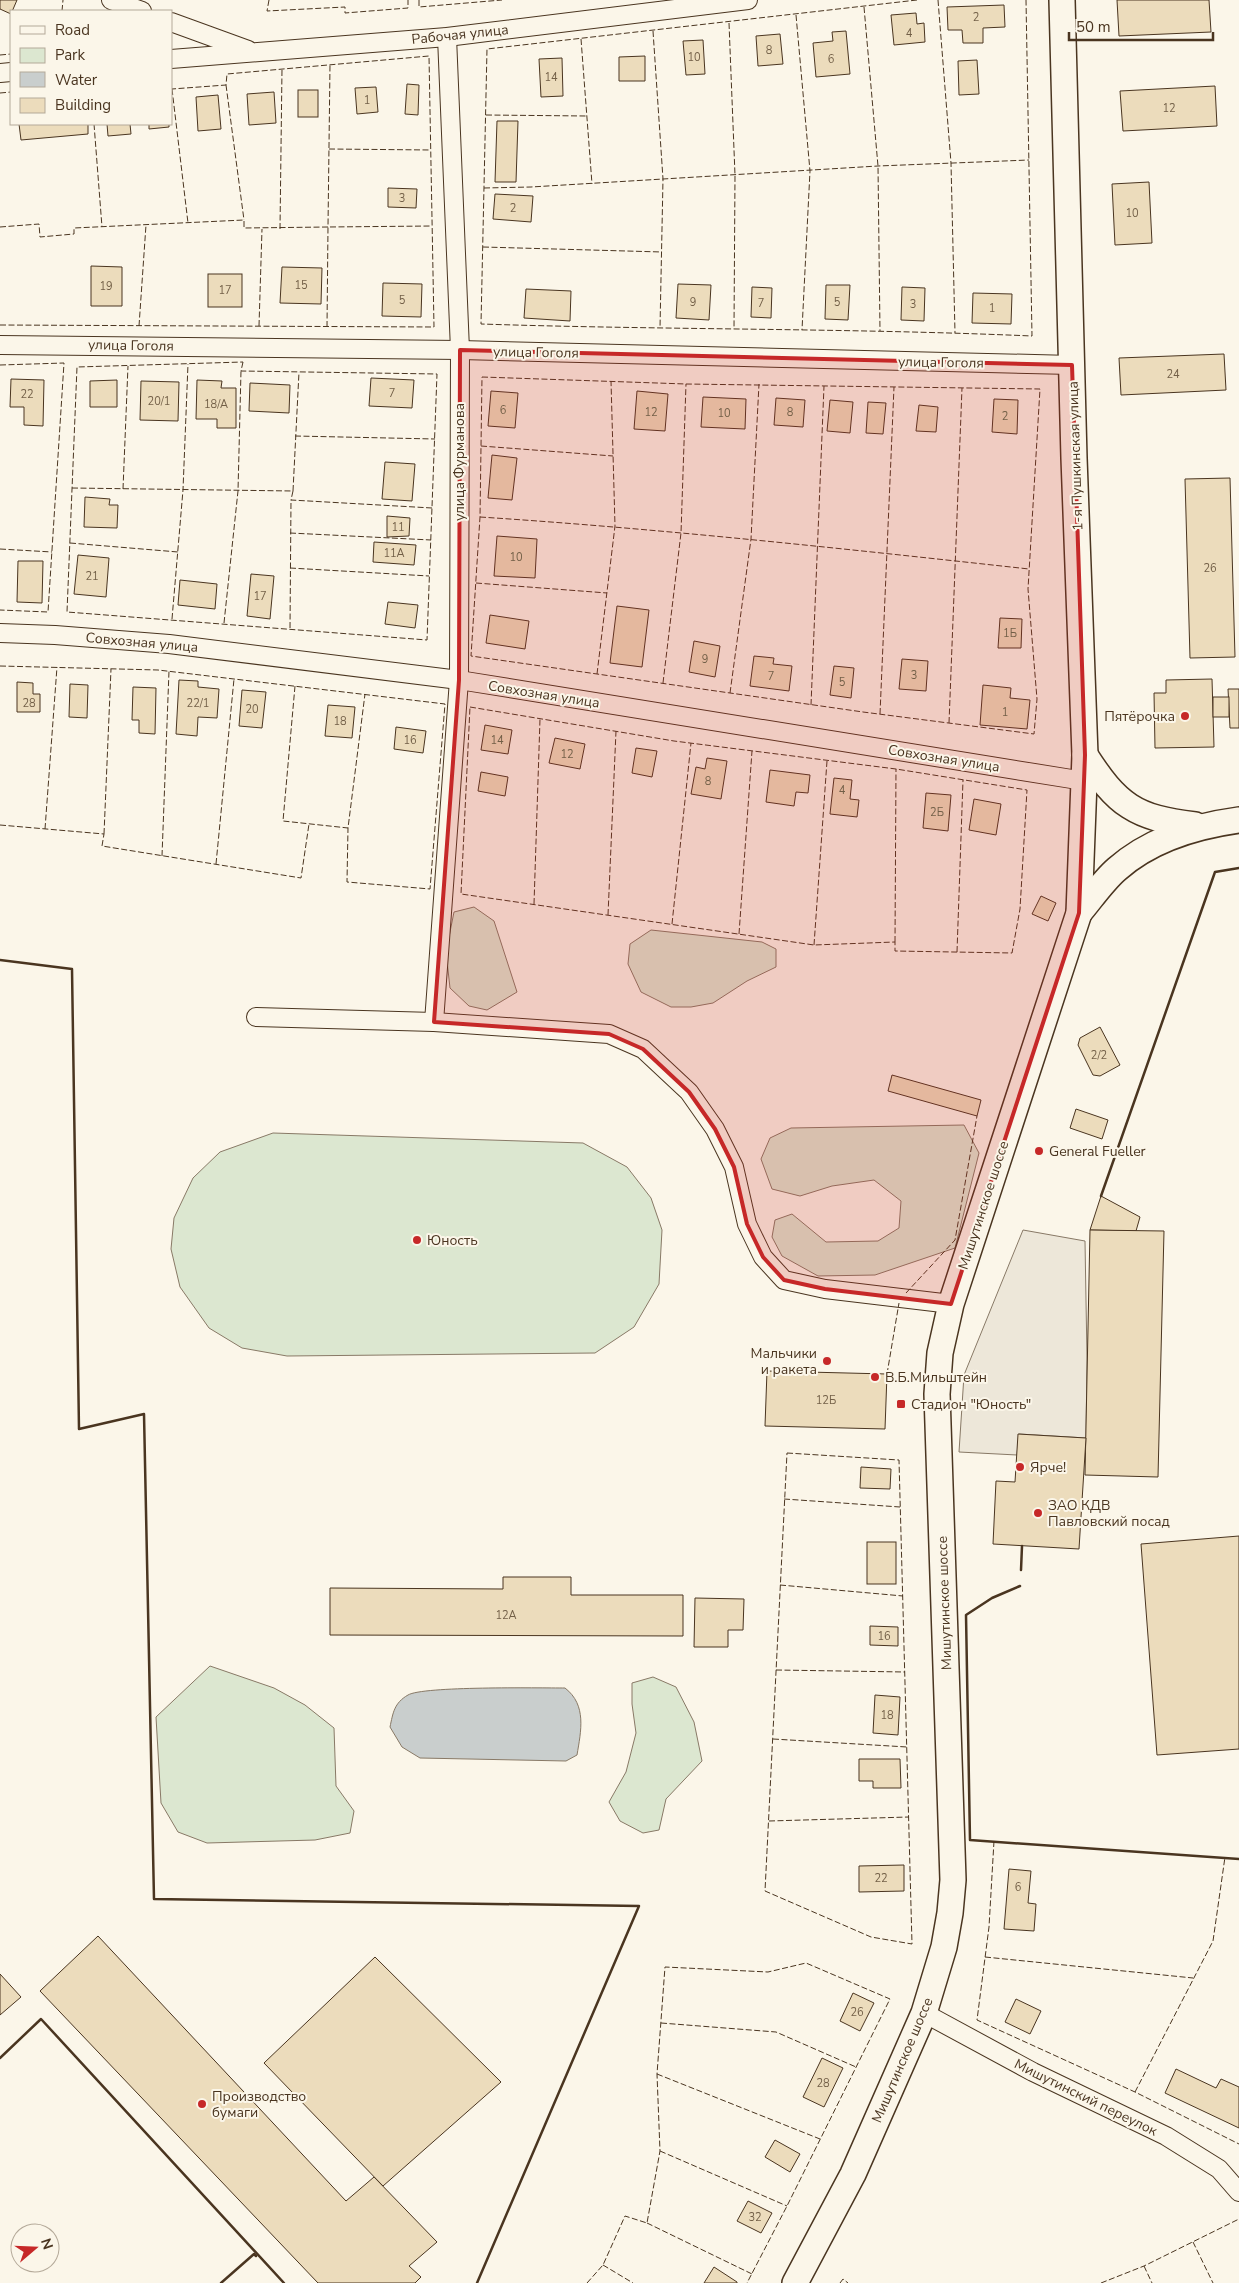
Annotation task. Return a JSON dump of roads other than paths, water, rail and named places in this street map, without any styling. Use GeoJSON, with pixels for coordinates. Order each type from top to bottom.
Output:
{"type":"FeatureCollection","features":[{"type":"Feature","properties":{"kind":"main road","name":"1-я Пушкинская улица"},"geometry":{"type":"LineString","coordinates":[[1062,0],[1085,755],[1079,913]]}},
{"type":"Feature","properties":{"kind":"main road"},"geometry":{"type":"LineString","coordinates":[[1085,755],[1105,786],[1128,807],[1163,821],[1200,826]]}},
{"type":"Feature","properties":{"kind":"main road"},"geometry":{"type":"LineString","coordinates":[[1079,913],[1116,869],[1158,841],[1200,826],[1239,820]]}},
{"type":"Feature","properties":{"kind":"main road","name":"Мишутинское шоссе"},"geometry":{"type":"LineString","coordinates":[[795,2283],[853,2174],[924,2013],[944,1947],[953,1880],[937,1394],[940,1354],[951,1304],[1079,913]]}},
{"type":"Feature","properties":{"kind":"street"},"geometry":{"type":"LineString","coordinates":[[111,0],[139,10]]}},
{"type":"Feature","properties":{"kind":"street","name":"Рабочая улица"},"geometry":{"type":"LineString","coordinates":[[172,59],[447,37],[748,0]]}},
{"type":"Feature","properties":{"kind":"street"},"geometry":{"type":"LineString","coordinates":[[172,22],[253,52]]}},
{"type":"Feature","properties":{"kind":"street","name":"улица Фурманова"},"geometry":{"type":"LineString","coordinates":[[434,1022],[459,680],[460,350],[447,37]]}},
{"type":"Feature","properties":{"kind":"street","name":"улица Гоголя"},"geometry":{"type":"LineString","coordinates":[[0,345],[460,350],[1072,365]]}},
{"type":"Feature","properties":{"kind":"street","name":"Совхозная улица"},"geometry":{"type":"LineString","coordinates":[[0,633],[55,634],[169,644],[459,680],[1084,781]]}},
{"type":"Feature","properties":{"kind":"street"},"geometry":{"type":"LineString","coordinates":[[256,1017],[434,1022],[609,1034],[643,1049],[690,1092],[715,1129],[734,1167],[747,1224],[763,1258],[784,1280],[825,1290],[951,1304]]}},
{"type":"Feature","properties":{"kind":"street","name":"Мишутинский переулок"},"geometry":{"type":"LineString","coordinates":[[924,2013],[1033,2072],[1166,2136],[1219,2169],[1239,2192]]}},
{"type":"Feature","properties":{"kind":"water"},"geometry":{"type":"Polygon","coordinates":[[[482,1688],[565,1688],[577,1702],[581,1719],[577,1755],[566,1761],[420,1758],[402,1747],[390,1727],[393,1713],[400,1701],[408,1695],[418,1692],[482,1688]]]}},
{"type":"Feature","properties":{"kind":"place","name":"Пятёрочка"},"geometry":{"type":"Point","coordinates":[1185,716]}},
{"type":"Feature","properties":{"kind":"place","name":"General Fueller"},"geometry":{"type":"Point","coordinates":[1039,1151]}},
{"type":"Feature","properties":{"kind":"place","name":"Юность"},"geometry":{"type":"Point","coordinates":[417,1240]}},
{"type":"Feature","properties":{"kind":"place","name":"Мальчики и ракета"},"geometry":{"type":"Point","coordinates":[827,1361]}},
{"type":"Feature","properties":{"kind":"place","name":"В.Б.Мильштейн"},"geometry":{"type":"Point","coordinates":[875,1377]}},
{"type":"Feature","properties":{"kind":"place","name":"Стадион \"Юность\""},"geometry":{"type":"Point","coordinates":[901,1404]}},
{"type":"Feature","properties":{"kind":"place","name":"Ярче!"},"geometry":{"type":"Point","coordinates":[1020,1467]}},
{"type":"Feature","properties":{"kind":"place","name":"ЗАО КДВ Павловский посад"},"geometry":{"type":"Point","coordinates":[1038,1513]}},
{"type":"Feature","properties":{"kind":"place","name":"Производство бумаги"},"geometry":{"type":"Point","coordinates":[202,2104]}}]}
